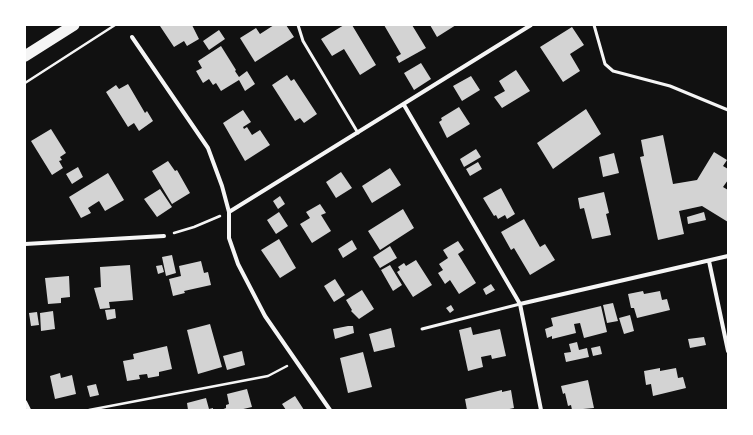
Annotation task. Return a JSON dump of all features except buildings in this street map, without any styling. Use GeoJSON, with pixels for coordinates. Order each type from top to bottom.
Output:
{"type":"FeatureCollection","features":[{"type":"Feature","properties":{"kind":"highway"},"geometry":{"type":"LineString","coordinates":[[25,56],[74,25]]}},
{"type":"Feature","properties":{"kind":"street"},"geometry":{"type":"LineString","coordinates":[[229,212],[531,25]]}},
{"type":"Feature","properties":{"kind":"street"},"geometry":{"type":"LineString","coordinates":[[132,37],[208,148],[222,186],[229,212],[229,238],[238,264],[265,316],[330,410]]}},
{"type":"Feature","properties":{"kind":"street"},"geometry":{"type":"LineString","coordinates":[[404,105],[520,304],[541,410]]}},
{"type":"Feature","properties":{"kind":"street"},"geometry":{"type":"LineString","coordinates":[[25,244],[164,236]]}},
{"type":"Feature","properties":{"kind":"street"},"geometry":{"type":"LineString","coordinates":[[520,304],[728,256]]}},
{"type":"Feature","properties":{"kind":"street"},"geometry":{"type":"LineString","coordinates":[[709,261],[728,351]]}},
{"type":"Feature","properties":{"kind":"street"},"geometry":{"type":"LineString","coordinates":[[25,402],[29,410]]}},
{"type":"Feature","properties":{"kind":"lane"},"geometry":{"type":"LineString","coordinates":[[298,25],[303,41],[358,133]]}},
{"type":"Feature","properties":{"kind":"lane"},"geometry":{"type":"LineString","coordinates":[[594,25],[605,64],[613,71],[670,86],[728,110]]}},
{"type":"Feature","properties":{"kind":"lane"},"geometry":{"type":"LineString","coordinates":[[422,329],[520,304]]}},
{"type":"Feature","properties":{"kind":"path"},"geometry":{"type":"LineString","coordinates":[[25,82],[115,25]]}},
{"type":"Feature","properties":{"kind":"path"},"geometry":{"type":"LineString","coordinates":[[164,236],[194,227],[229,212]]}},
{"type":"Feature","properties":{"kind":"path"},"geometry":{"type":"LineString","coordinates":[[89,410],[268,376],[296,362]]}}]}
